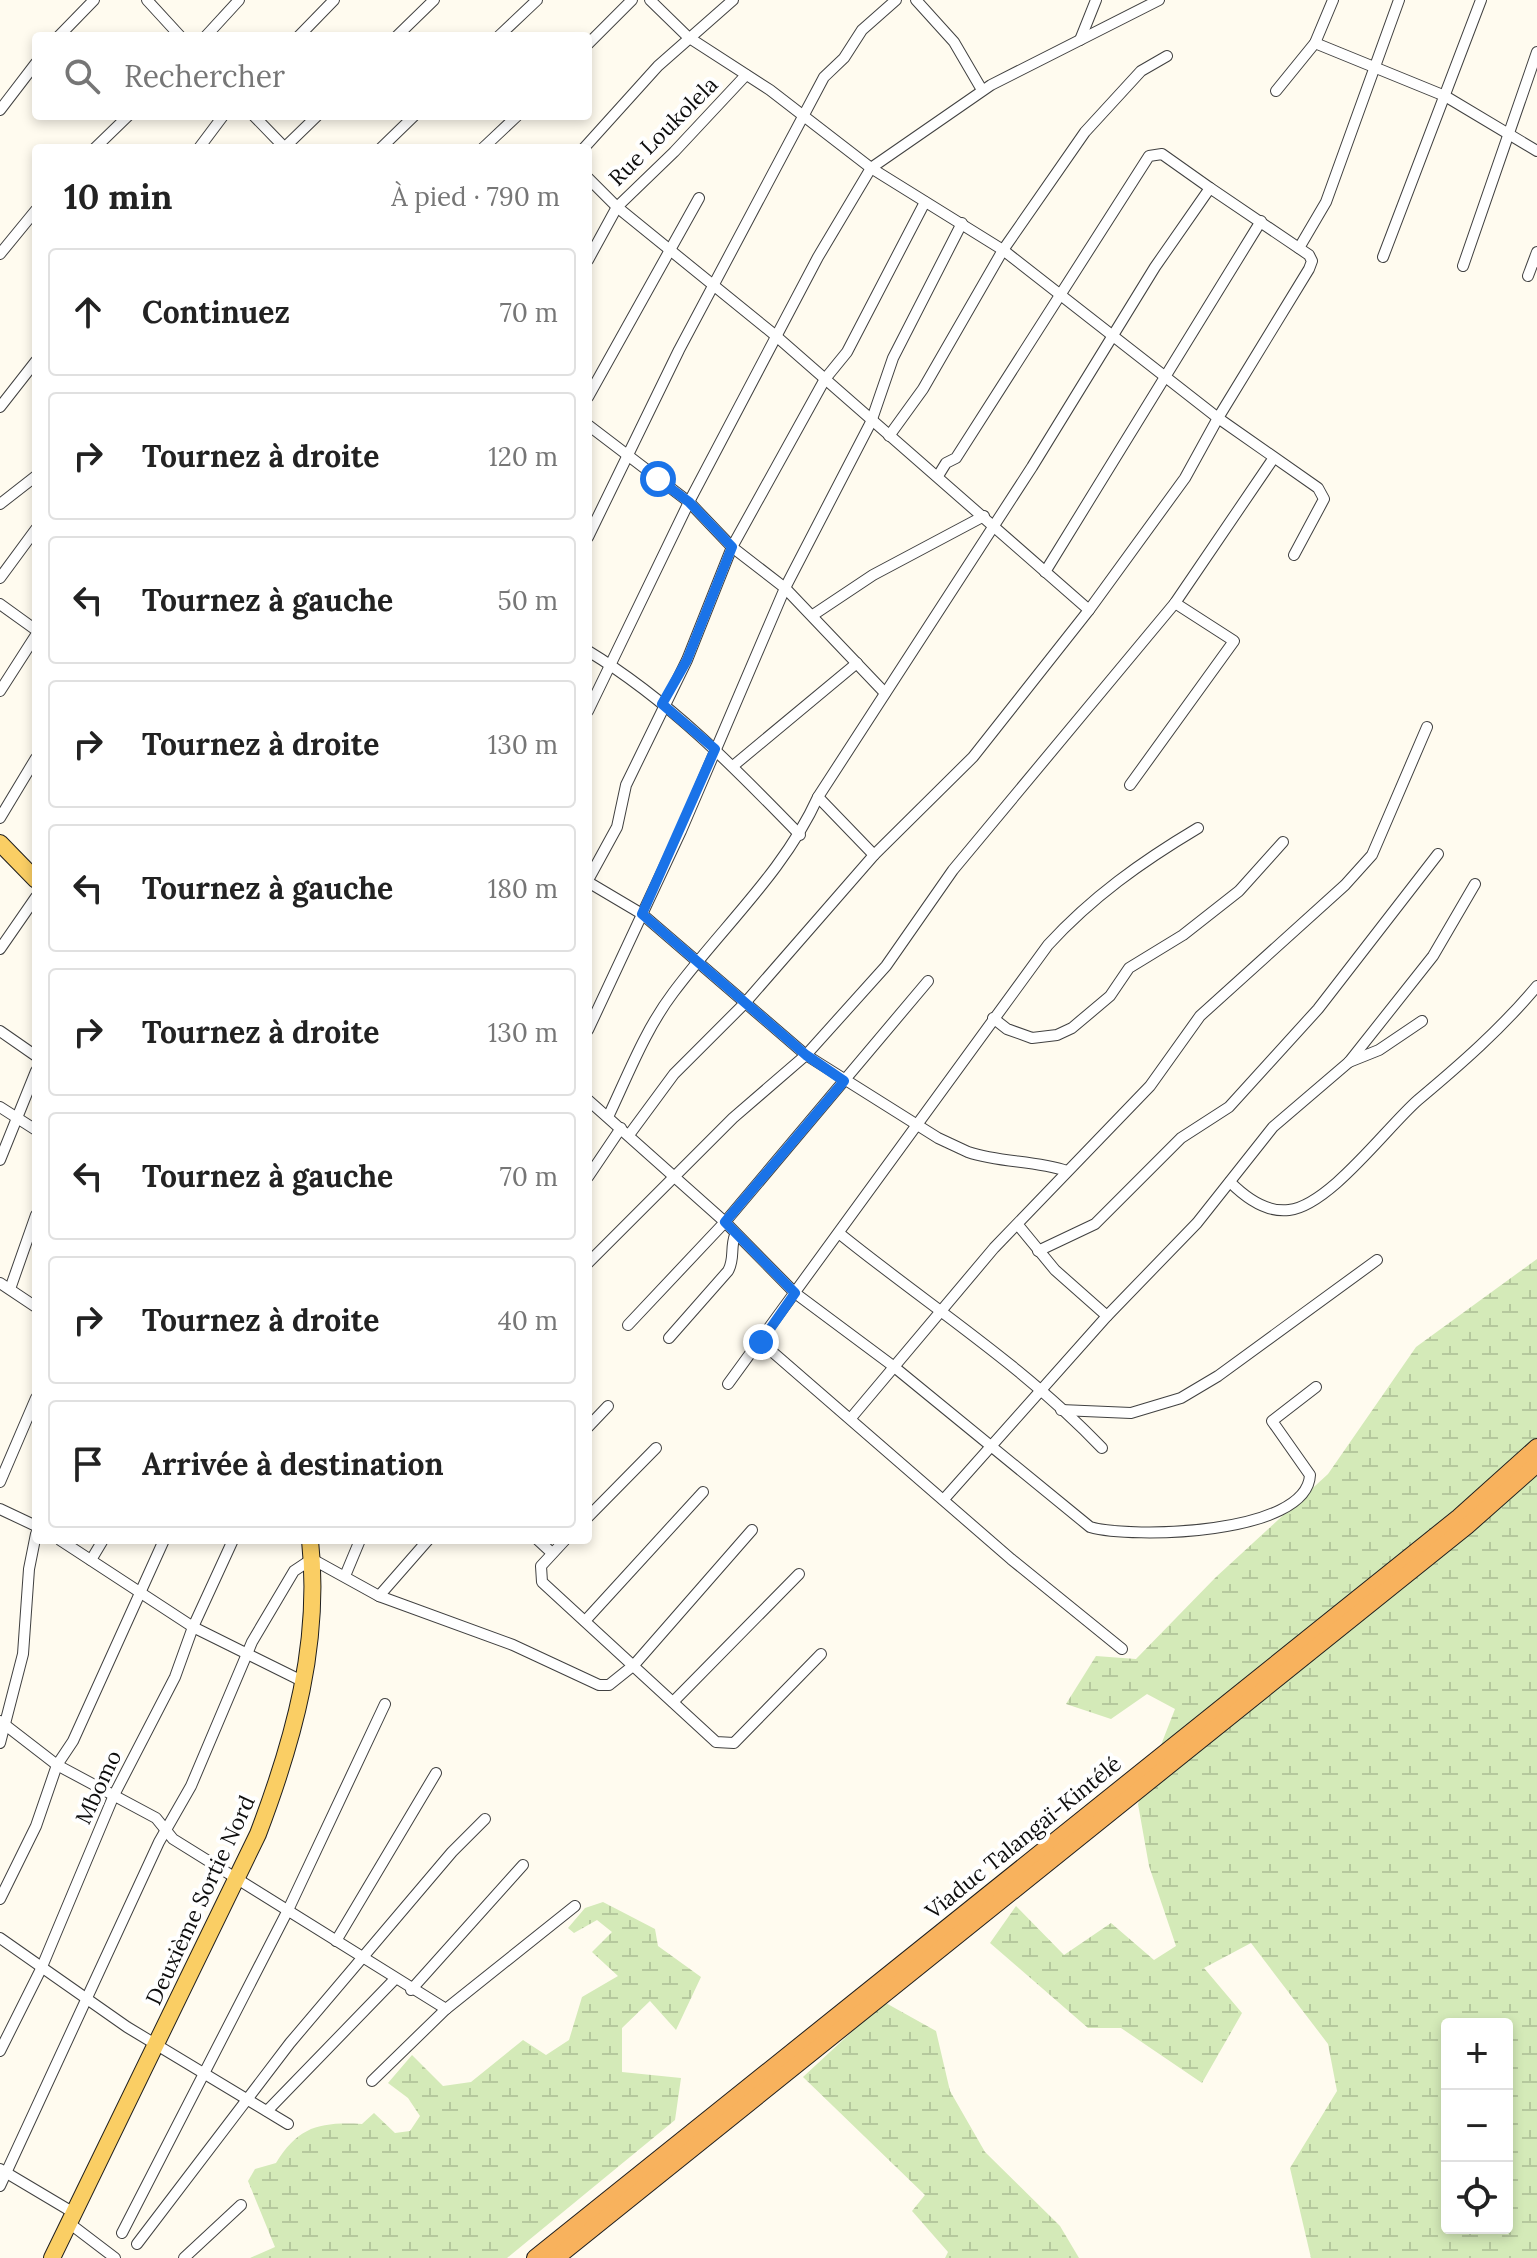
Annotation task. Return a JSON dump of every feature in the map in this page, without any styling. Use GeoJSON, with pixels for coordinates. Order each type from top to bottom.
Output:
{"type":"FeatureCollection","features":[{"type":"Feature","properties":{"kind":"highway","name":"Viaduc Talangaï-Kintélé"},"geometry":{"type":"LineString","coordinates":[[535,2258],[1459,1517],[1537,1447]]}},
{"type":"Feature","properties":{"kind":"highway","name":"Viaduc Talangaï-Kintélé"},"geometry":{"type":"LineString","coordinates":[[556,2258],[1467,1526],[1537,1464]]}},
{"type":"Feature","properties":{"kind":"main road"},"geometry":{"type":"LineString","coordinates":[[0,843],[32,874]]}},
{"type":"Feature","properties":{"kind":"main road","name":"Deuxième Sortie Nord"},"geometry":{"type":"LineString","coordinates":[[52,2258],[258,1834],[277,1784],[296,1727],[304,1682],[311,1624],[310,1544]]}},
{"type":"Feature","properties":{"kind":"street"},"geometry":{"type":"LineString","coordinates":[[63,32],[94,0]]}},
{"type":"Feature","properties":{"kind":"street"},"geometry":{"type":"LineString","coordinates":[[210,32],[239,0]]}},
{"type":"Feature","properties":{"kind":"street"},"geometry":{"type":"LineString","coordinates":[[303,32],[334,0]]}},
{"type":"Feature","properties":{"kind":"street"},"geometry":{"type":"LineString","coordinates":[[401,32],[434,0]]}},
{"type":"Feature","properties":{"kind":"street"},"geometry":{"type":"LineString","coordinates":[[503,32],[537,0]]}},
{"type":"Feature","properties":{"kind":"street"},"geometry":{"type":"LineString","coordinates":[[592,40],[632,0]]}},
{"type":"Feature","properties":{"kind":"street"},"geometry":{"type":"LineString","coordinates":[[650,0],[688,37],[806,117],[871,168],[1003,250],[1218,418],[1318,488],[1324,499],[1294,555]]}},
{"type":"Feature","properties":{"kind":"street"},"geometry":{"type":"LineString","coordinates":[[588,144],[688,37],[733,0]]}},
{"type":"Feature","properties":{"kind":"street"},"geometry":{"type":"LineString","coordinates":[[592,529],[626,457],[806,117],[824,77],[844,58],[862,30],[896,0]]}},
{"type":"Feature","properties":{"kind":"street"},"geometry":{"type":"LineString","coordinates":[[916,0],[954,42],[982,90]]}},
{"type":"Feature","properties":{"kind":"street"},"geometry":{"type":"LineString","coordinates":[[1080,40],[1096,0]]}},
{"type":"Feature","properties":{"kind":"street"},"geometry":{"type":"LineString","coordinates":[[592,702],[689,502],[776,336],[871,168],[982,90],[1026,64],[1159,0]]}},
{"type":"Feature","properties":{"kind":"street"},"geometry":{"type":"LineString","coordinates":[[1276,91],[1315,43],[1333,0]]}},
{"type":"Feature","properties":{"kind":"street"},"geometry":{"type":"LineString","coordinates":[[1299,248],[1326,202],[1399,0]]}},
{"type":"Feature","properties":{"kind":"street"},"geometry":{"type":"LineString","coordinates":[[1383,257],[1481,0]]}},
{"type":"Feature","properties":{"kind":"street"},"geometry":{"type":"LineString","coordinates":[[148,1],[176,32]]}},
{"type":"Feature","properties":{"kind":"street"},"geometry":{"type":"LineString","coordinates":[[1315,43],[1445,96],[1510,138],[1537,151]]}},
{"type":"Feature","properties":{"kind":"street"},"geometry":{"type":"LineString","coordinates":[[1463,266],[1470,239],[1510,138],[1537,52]]}},
{"type":"Feature","properties":{"kind":"street"},"geometry":{"type":"LineString","coordinates":[[889,436],[923,389],[1003,250],[1090,125],[1117,101],[1141,71],[1167,56]]}},
{"type":"Feature","properties":{"kind":"street"},"geometry":{"type":"LineString","coordinates":[[0,110],[32,68]]}},
{"type":"Feature","properties":{"kind":"street","name":"Rue Loukolela"},"geometry":{"type":"LineString","coordinates":[[592,253],[617,207],[746,75]]}},
{"type":"Feature","properties":{"kind":"street"},"geometry":{"type":"LineString","coordinates":[[99,144],[124,120]]}},
{"type":"Feature","properties":{"kind":"street"},"geometry":{"type":"LineString","coordinates":[[202,144],[220,120]]}},
{"type":"Feature","properties":{"kind":"street"},"geometry":{"type":"LineString","coordinates":[[258,120],[280,144]]}},
{"type":"Feature","properties":{"kind":"street"},"geometry":{"type":"LineString","coordinates":[[288,144],[313,120]]}},
{"type":"Feature","properties":{"kind":"street"},"geometry":{"type":"LineString","coordinates":[[385,144],[410,120]]}},
{"type":"Feature","properties":{"kind":"street"},"geometry":{"type":"LineString","coordinates":[[487,144],[513,120]]}},
{"type":"Feature","properties":{"kind":"street"},"geometry":{"type":"LineString","coordinates":[[592,1172],[674,1074],[745,1003],[874,855],[973,757],[1089,610],[1185,478],[1311,264],[1311,258],[1162,154],[1149,156],[956,458],[946,463],[938,476]]}},
{"type":"Feature","properties":{"kind":"street"},"geometry":{"type":"LineString","coordinates":[[592,182],[617,207],[776,336],[1089,610]]}},
{"type":"Feature","properties":{"kind":"street"},"geometry":{"type":"LineString","coordinates":[[608,1117],[647,1035],[673,993],[800,835],[818,797],[885,693],[988,520],[1032,467],[1112,334],[1210,188]]}},
{"type":"Feature","properties":{"kind":"street"},"geometry":{"type":"LineString","coordinates":[[592,390],[699,198]]}},
{"type":"Feature","properties":{"kind":"street"},"geometry":{"type":"LineString","coordinates":[[592,874],[617,827],[622,795],[662,704],[687,660],[732,547],[825,379],[847,352],[925,202]]}},
{"type":"Feature","properties":{"kind":"street"},"geometry":{"type":"LineString","coordinates":[[0,254],[32,215]]}},
{"type":"Feature","properties":{"kind":"street"},"geometry":{"type":"LineString","coordinates":[[1045,572],[1261,221]]}},
{"type":"Feature","properties":{"kind":"street"},"geometry":{"type":"LineString","coordinates":[[592,1021],[785,588],[871,422],[893,358],[962,223]]}},
{"type":"Feature","properties":{"kind":"street"},"geometry":{"type":"LineString","coordinates":[[1528,276],[1537,252]]}},
{"type":"Feature","properties":{"kind":"street"},"geometry":{"type":"LineString","coordinates":[[0,407],[32,366]]}},
{"type":"Feature","properties":{"kind":"street"},"geometry":{"type":"LineString","coordinates":[[592,428],[689,502],[732,547],[785,588],[885,693]]}},
{"type":"Feature","properties":{"kind":"street"},"geometry":{"type":"LineString","coordinates":[[592,1259],[733,1118],[806,1055],[886,966],[953,870],[1175,603],[1273,459]]}},
{"type":"Feature","properties":{"kind":"street"},"geometry":{"type":"LineString","coordinates":[[0,504],[32,479]]}},
{"type":"Feature","properties":{"kind":"street"},"geometry":{"type":"LineString","coordinates":[[813,615],[873,575],[988,520]]}},
{"type":"Feature","properties":{"kind":"street"},"geometry":{"type":"LineString","coordinates":[[0,578],[32,534]]}},
{"type":"Feature","properties":{"kind":"street"},"geometry":{"type":"LineString","coordinates":[[1130,785],[1233,645],[1231,637],[1175,603]]}},
{"type":"Feature","properties":{"kind":"street"},"geometry":{"type":"LineString","coordinates":[[0,604],[32,630]]}},
{"type":"Feature","properties":{"kind":"street"},"geometry":{"type":"LineString","coordinates":[[0,691],[32,639]]}},
{"type":"Feature","properties":{"kind":"street"},"geometry":{"type":"LineString","coordinates":[[592,653],[662,704],[715,749],[800,835]]}},
{"type":"Feature","properties":{"kind":"street"},"geometry":{"type":"LineString","coordinates":[[733,766],[857,663]]}},
{"type":"Feature","properties":{"kind":"street"},"geometry":{"type":"LineString","coordinates":[[851,1418],[994,1248],[1150,1086],[1200,1016],[1345,885],[1372,855],[1427,727]]}},
{"type":"Feature","properties":{"kind":"street"},"geometry":{"type":"LineString","coordinates":[[0,818],[32,765]]}},
{"type":"Feature","properties":{"kind":"street"},"geometry":{"type":"LineString","coordinates":[[818,797],[874,855]]}},
{"type":"Feature","properties":{"kind":"street"},"geometry":{"type":"LineString","coordinates":[[728,1384],[840,1234],[993,1018],[1072,919],[1135,866],[1198,828]]}},
{"type":"Feature","properties":{"kind":"street"},"geometry":{"type":"LineString","coordinates":[[993,1018],[1007,1029],[1032,1038],[1057,1035],[1072,1028],[1110,996],[1129,968],[1183,935],[1239,891],[1283,842]]}},
{"type":"Feature","properties":{"kind":"street"},"geometry":{"type":"LineString","coordinates":[[1038,1251],[1065,1241],[1095,1224],[1181,1138],[1229,1107],[1318,1009],[1438,854]]}},
{"type":"Feature","properties":{"kind":"street"},"geometry":{"type":"LineString","coordinates":[[592,883],[642,914],[806,1055],[844,1081],[953,1145],[986,1158],[1048,1164],[1067,1171]]}},
{"type":"Feature","properties":{"kind":"street"},"geometry":{"type":"LineString","coordinates":[[945,1498],[1107,1316],[1197,1223],[1273,1127],[1349,1062],[1433,956],[1475,884]]}},
{"type":"Feature","properties":{"kind":"street"},"geometry":{"type":"LineString","coordinates":[[0,949],[32,903]]}},
{"type":"Feature","properties":{"kind":"street"},"geometry":{"type":"LineString","coordinates":[[628,1325],[725,1222],[928,981]]}},
{"type":"Feature","properties":{"kind":"street"},"geometry":{"type":"LineString","coordinates":[[1230,1182],[1246,1197],[1273,1209],[1296,1209],[1311,1200],[1374,1150],[1409,1109],[1445,1081],[1467,1055],[1500,1031],[1537,986]]}},
{"type":"Feature","properties":{"kind":"street"},"geometry":{"type":"LineString","coordinates":[[1349,1062],[1369,1055],[1422,1021]]}},
{"type":"Feature","properties":{"kind":"street"},"geometry":{"type":"LineString","coordinates":[[0,1031],[32,1053]]}},
{"type":"Feature","properties":{"kind":"street"},"geometry":{"type":"LineString","coordinates":[[0,1160],[32,1082]]}},
{"type":"Feature","properties":{"kind":"street"},"geometry":{"type":"LineString","coordinates":[[592,1103],[725,1222],[795,1293],[893,1366],[1075,1518],[1107,1532],[1247,1524],[1279,1511],[1309,1485],[1307,1467],[1272,1421],[1316,1387]]}},
{"type":"Feature","properties":{"kind":"street"},"geometry":{"type":"LineString","coordinates":[[0,1107],[32,1127]]}},
{"type":"Feature","properties":{"kind":"street"},"geometry":{"type":"LineString","coordinates":[[32,1224],[5,1286],[32,1304]]}},
{"type":"Feature","properties":{"kind":"street"},"geometry":{"type":"LineString","coordinates":[[1018,1225],[1038,1251],[1107,1316]]}},
{"type":"Feature","properties":{"kind":"street"},"geometry":{"type":"LineString","coordinates":[[840,1234],[942,1310],[1102,1448]]}},
{"type":"Feature","properties":{"kind":"street"},"geometry":{"type":"LineString","coordinates":[[669,1338],[728,1271],[733,1262],[731,1246],[735,1235]]}},
{"type":"Feature","properties":{"kind":"street"},"geometry":{"type":"LineString","coordinates":[[1061,1410],[1131,1413],[1181,1398],[1230,1368],[1377,1260]]}},
{"type":"Feature","properties":{"kind":"street"},"geometry":{"type":"LineString","coordinates":[[761,1342],[945,1498],[1011,1559],[1122,1649]]}},
{"type":"Feature","properties":{"kind":"street"},"geometry":{"type":"LineString","coordinates":[[592,1423],[608,1406]]}},
{"type":"Feature","properties":{"kind":"street"},"geometry":{"type":"LineString","coordinates":[[0,1482],[32,1407]]}},
{"type":"Feature","properties":{"kind":"street"},"geometry":{"type":"LineString","coordinates":[[592,1513],[656,1448]]}},
{"type":"Feature","properties":{"kind":"street"},"geometry":{"type":"LineString","coordinates":[[585,1621],[703,1492]]}},
{"type":"Feature","properties":{"kind":"street"},"geometry":{"type":"LineString","coordinates":[[0,1509],[32,1524]]}},
{"type":"Feature","properties":{"kind":"street"},"geometry":{"type":"LineString","coordinates":[[0,2186],[3,2171],[87,2001],[155,1849],[191,1786],[245,1655],[294,1571],[312,1559],[379,1596],[513,1645],[599,1685],[609,1685],[634,1665],[752,1530]]}},
{"type":"Feature","properties":{"kind":"street"},"geometry":{"type":"LineString","coordinates":[[0,1743],[2,1722],[23,1654],[29,1569],[34,1544]]}},
{"type":"Feature","properties":{"kind":"street"},"geometry":{"type":"LineString","coordinates":[[66,1544],[193,1627],[304,1682]]}},
{"type":"Feature","properties":{"kind":"street"},"geometry":{"type":"LineString","coordinates":[[91,1560],[101,1544]]}},
{"type":"Feature","properties":{"kind":"street"},"geometry":{"type":"LineString","coordinates":[[0,1899],[36,1826],[57,1765],[73,1741],[162,1544]]}},
{"type":"Feature","properties":{"kind":"street","name":"Mbomo"},"geometry":{"type":"LineString","coordinates":[[0,2051],[41,1969],[114,1795],[175,1677],[193,1627],[231,1544]]}},
{"type":"Feature","properties":{"kind":"street"},"geometry":{"type":"LineString","coordinates":[[345,1576],[358,1544]]}},
{"type":"Feature","properties":{"kind":"street"},"geometry":{"type":"LineString","coordinates":[[379,1596],[424,1544]]}},
{"type":"Feature","properties":{"kind":"street"},"geometry":{"type":"LineString","coordinates":[[542,1544],[552,1553]]}},
{"type":"Feature","properties":{"kind":"street"},"geometry":{"type":"LineString","coordinates":[[561,1544],[541,1566],[542,1582],[716,1742],[734,1743],[821,1654]]}},
{"type":"Feature","properties":{"kind":"street"},"geometry":{"type":"LineString","coordinates":[[673,1702],[799,1574]]}},
{"type":"Feature","properties":{"kind":"street"},"geometry":{"type":"LineString","coordinates":[[122,2233],[289,1908],[385,1704]]}},
{"type":"Feature","properties":{"kind":"street"},"geometry":{"type":"LineString","coordinates":[[2,1722],[57,1765],[156,1818],[173,1839],[289,1908],[394,1980],[446,2009]]}},
{"type":"Feature","properties":{"kind":"street"},"geometry":{"type":"LineString","coordinates":[[336,1941],[436,1773]]}},
{"type":"Feature","properties":{"kind":"street"},"geometry":{"type":"LineString","coordinates":[[137,2244],[290,2043],[452,1852],[485,1819]]}},
{"type":"Feature","properties":{"kind":"street"},"geometry":{"type":"LineString","coordinates":[[411,1990],[523,1865]]}},
{"type":"Feature","properties":{"kind":"street"},"geometry":{"type":"LineString","coordinates":[[372,2081],[446,2009],[575,1906]]}},
{"type":"Feature","properties":{"kind":"street"},"geometry":{"type":"LineString","coordinates":[[0,1938],[87,2001],[288,2124]]}},
{"type":"Feature","properties":{"kind":"street"},"geometry":{"type":"LineString","coordinates":[[267,2111],[394,1980]]}},
{"type":"Feature","properties":{"kind":"street"},"geometry":{"type":"LineString","coordinates":[[3,2171],[72,2218],[115,2258]]}},
{"type":"Feature","properties":{"kind":"street"},"geometry":{"type":"LineString","coordinates":[[184,2258],[241,2205]]}},
{"type":"Feature","properties":{"kind":"green space"},"geometry":{"type":"Polygon","coordinates":[[[1537,1259],[1537,2258],[1311,2258],[1290,2168],[1337,2091],[1328,2044],[1251,1943],[1204,1968],[1242,2013],[1202,2083],[1121,2028],[1088,2028],[990,1943],[1016,1906],[1064,1955],[1111,1923],[1154,1960],[1176,1946],[1149,1866],[1138,1804],[1175,1709],[1147,1694],[1111,1719],[1066,1704],[1096,1656],[1136,1659],[1216,1577],[1328,1474],[1416,1347],[1537,1259]]]}},
{"type":"Feature","properties":{"kind":"green space"},"geometry":{"type":"Polygon","coordinates":[[[603,1902],[655,1929],[658,1946],[701,1977],[676,2030],[650,2001],[622,2028],[622,2072],[681,2078],[675,2120],[507,2258],[250,2258],[275,2247],[248,2181],[255,2169],[276,2163],[293,2141],[312,2129],[334,2124],[362,2124],[374,2113],[395,2133],[410,2131],[420,2116],[408,2098],[388,2083],[412,2055],[443,2086],[471,2082],[523,2040],[546,2055],[569,2040],[582,1997],[618,1976],[592,1952],[612,1932],[597,1920],[574,1933],[568,1928],[585,1908],[603,1902]]]}},
{"type":"Feature","properties":{"kind":"green space"},"geometry":{"type":"Polygon","coordinates":[[[884,2002],[936,2031],[950,2091],[985,2152],[1060,2226],[1079,2258],[945,2258],[948,2252],[912,2211],[925,2195],[803,2077],[884,2002]]]}},
{"type":"Feature","properties":{"kind":"route"},"geometry":{"type":"LineString","coordinates":[[658,479],[689,502],[732,547],[687,660],[662,704],[715,749],[642,914],[806,1055],[844,1081],[725,1222],[795,1293],[761,1342]]}}]}
